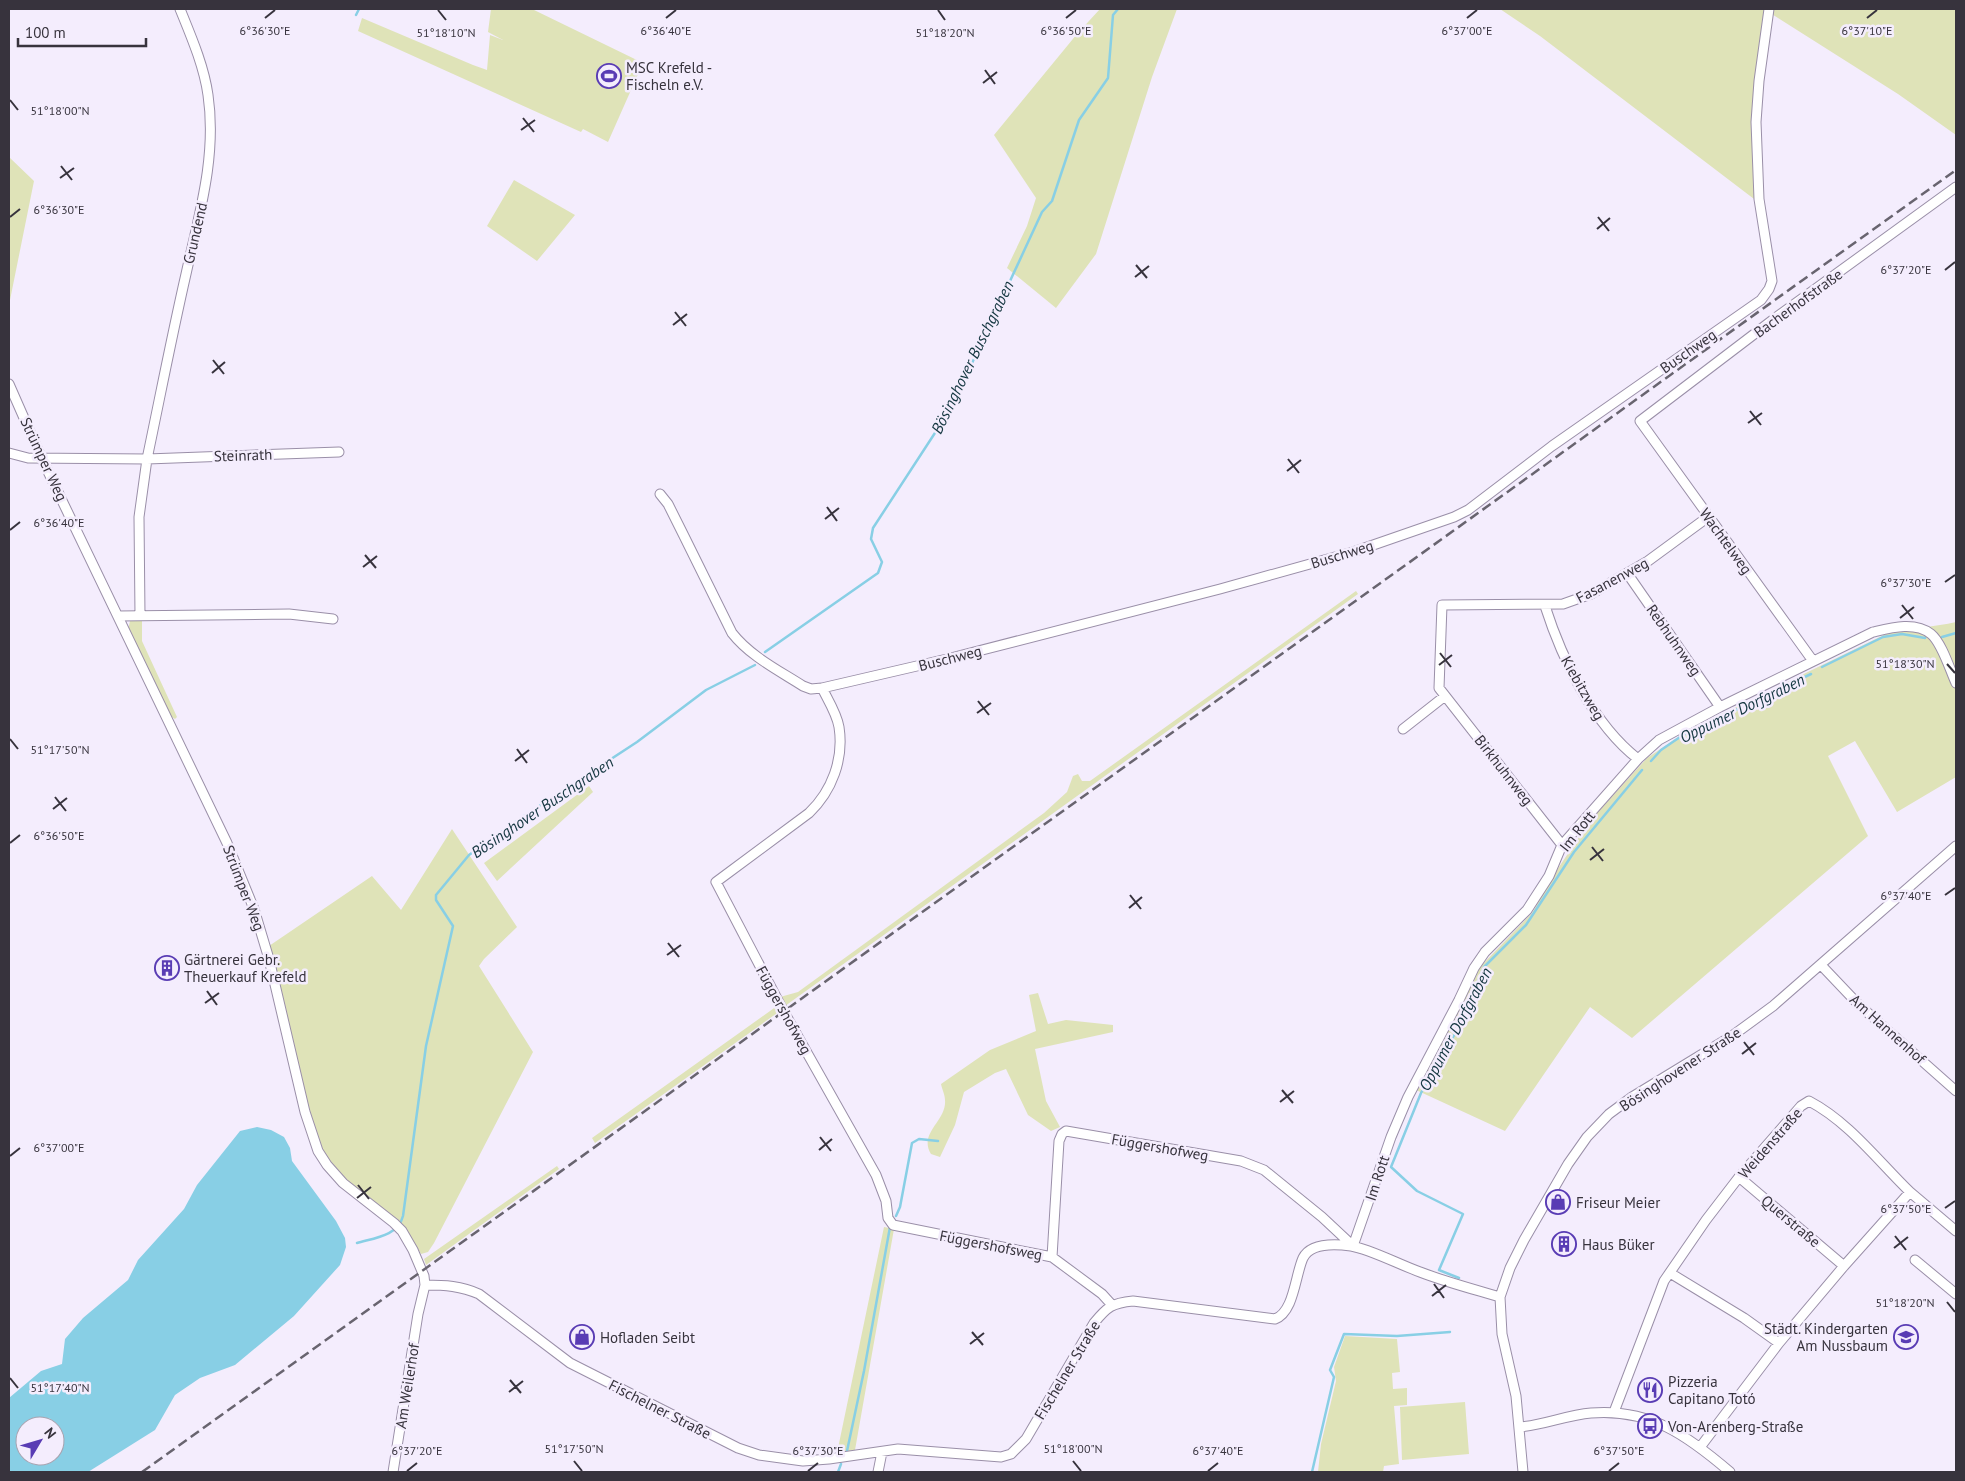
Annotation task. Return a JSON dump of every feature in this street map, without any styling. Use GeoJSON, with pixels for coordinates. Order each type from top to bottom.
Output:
{"type":"FeatureCollection","features":[{"type":"Feature","properties":{"kind":"street","name":"Grundend"},"geometry":{"type":"LineString","coordinates":[[140,615],[139,517],[147,459],[206,188],[211,138],[208,94],[195,46],[180,9]]}},
{"type":"Feature","properties":{"kind":"street","name":"Buschweg"},"geometry":{"type":"LineString","coordinates":[[822,688],[947,659],[1220,589],[1353,552],[1454,517],[1468,510],[1552,446],[1761,300],[1770,289],[1772,281],[1759,199],[1756,122],[1760,73],[1769,9]]}},
{"type":"Feature","properties":{"kind":"street","name":"Bacherhofstraße"},"geometry":{"type":"LineString","coordinates":[[1640,421],[1774,318],[1956,187]]}},
{"type":"Feature","properties":{"kind":"street","name":"Strümper Weg"},"geometry":{"type":"LineString","coordinates":[[9,384],[42,459],[227,843],[251,900],[269,959],[305,1112],[318,1151],[327,1165],[343,1183],[402,1231],[420,1266],[425,1285]]}},
{"type":"Feature","properties":{"kind":"street","name":"Wachtelweg"},"geometry":{"type":"LineString","coordinates":[[1640,421],[1813,661]]}},
{"type":"Feature","properties":{"kind":"street","name":"Steinrath"},"geometry":{"type":"LineString","coordinates":[[147,459],[339,452]]}},
{"type":"Feature","properties":{"kind":"street"},"geometry":{"type":"LineString","coordinates":[[9,453],[28,458],[42,459],[147,459]]}},
{"type":"Feature","properties":{"kind":"street"},"geometry":{"type":"LineString","coordinates":[[660,494],[672,512],[732,633],[740,643],[752,654],[803,686],[811,689],[822,688]]}},
{"type":"Feature","properties":{"kind":"street","name":"Fasanenweg"},"geometry":{"type":"LineString","coordinates":[[1442,604],[1545,606],[1563,604],[1583,598],[1648,561],[1708,517]]}},
{"type":"Feature","properties":{"kind":"street","name":"Rebhuhnweg"},"geometry":{"type":"LineString","coordinates":[[1627,573],[1720,707]]}},
{"type":"Feature","properties":{"kind":"street","name":"Birkhuhnweg"},"geometry":{"type":"LineString","coordinates":[[1442,604],[1439,688],[1562,845]]}},
{"type":"Feature","properties":{"kind":"street","name":"Kiebitzweg"},"geometry":{"type":"LineString","coordinates":[[1545,606],[1562,652],[1589,701],[1610,732],[1625,749],[1638,759]]}},
{"type":"Feature","properties":{"kind":"street"},"geometry":{"type":"LineString","coordinates":[[118,616],[289,614],[333,619]]}},
{"type":"Feature","properties":{"kind":"street","name":"Im Rott"},"geometry":{"type":"LineString","coordinates":[[1353,1246],[1360,1231],[1391,1137],[1408,1097],[1474,968],[1485,952],[1527,910],[1549,876],[1562,845],[1638,759],[1659,740],[1720,707],[1873,632],[1894,627],[1913,627],[1930,633],[1940,647],[1956,683]]}},
{"type":"Feature","properties":{"kind":"street","name":"Függershofweg"},"geometry":{"type":"LineString","coordinates":[[822,688],[839,726],[839,755],[829,789],[810,813],[716,882],[784,1012],[876,1175],[886,1201],[888,1218]]}},
{"type":"Feature","properties":{"kind":"street"},"geometry":{"type":"LineString","coordinates":[[1404,729],[1445,696]]}},
{"type":"Feature","properties":{"kind":"street","name":"Bösinghovener Straße"},"geometry":{"type":"LineString","coordinates":[[1523,1472],[1516,1396],[1502,1334],[1500,1298],[1510,1268],[1568,1164],[1587,1137],[1603,1120],[1632,1097],[1732,1036],[1773,1006],[1956,846]]}},
{"type":"Feature","properties":{"kind":"street","name":"Am Hannenhof"},"geometry":{"type":"LineString","coordinates":[[1821,965],[1859,1005],[1956,1092]]}},
{"type":"Feature","properties":{"kind":"street","name":"Weidenstraße"},"geometry":{"type":"LineString","coordinates":[[1614,1412],[1664,1281],[1706,1220],[1739,1177],[1801,1106],[1809,1101],[1823,1108],[1862,1142],[1910,1192]]}},
{"type":"Feature","properties":{"kind":"street","name":"Függershofweg"},"geometry":{"type":"LineString","coordinates":[[1052,1257],[1059,1141],[1062,1134],[1066,1131],[1241,1161],[1264,1170],[1322,1217],[1353,1246]]}},
{"type":"Feature","properties":{"kind":"street","name":"Querstraße"},"geometry":{"type":"LineString","coordinates":[[1739,1177],[1844,1266]]}},
{"type":"Feature","properties":{"kind":"street"},"geometry":{"type":"LineString","coordinates":[[1700,1446],[1779,1343],[1910,1192],[1956,1232]]}},
{"type":"Feature","properties":{"kind":"street","name":"Függershofsweg"},"geometry":{"type":"LineString","coordinates":[[888,1218],[893,1224],[902,1227],[1052,1257],[1102,1294],[1112,1305]]}},
{"type":"Feature","properties":{"kind":"street"},"geometry":{"type":"LineString","coordinates":[[1112,1305],[1132,1301],[1275,1319],[1280,1317],[1287,1308],[1303,1258],[1308,1251],[1314,1247],[1333,1245],[1353,1246],[1420,1272],[1500,1298]]}},
{"type":"Feature","properties":{"kind":"street"},"geometry":{"type":"LineString","coordinates":[[1915,1260],[1956,1294]]}},
{"type":"Feature","properties":{"kind":"street"},"geometry":{"type":"LineString","coordinates":[[1670,1273],[1744,1318],[1779,1343]]}},
{"type":"Feature","properties":{"kind":"street","name":"Am Weilerhof"},"geometry":{"type":"LineString","coordinates":[[393,1472],[425,1285]]}},
{"type":"Feature","properties":{"kind":"street","name":"Fischelner Straße"},"geometry":{"type":"LineString","coordinates":[[425,1285],[451,1285],[479,1294],[570,1363],[738,1448],[759,1455],[803,1461],[898,1449],[1000,1457],[1011,1454],[1026,1439],[1094,1323],[1104,1310],[1112,1305]]}},
{"type":"Feature","properties":{"kind":"street"},"geometry":{"type":"LineString","coordinates":[[1520,1427],[1533,1426],[1590,1413],[1614,1412],[1651,1420],[1678,1431],[1700,1446],[1730,1472]]}},
{"type":"Feature","properties":{"kind":"street"},"geometry":{"type":"LineString","coordinates":[[878,1472],[882,1452]]}},
{"type":"Feature","properties":{"kind":"green space"},"geometry":{"type":"Polygon","coordinates":[[[491,9],[532,9],[643,63],[608,142],[583,129],[581,132],[358,31],[362,18],[487,70],[490,35],[503,40],[488,32],[491,9]]]}},
{"type":"Feature","properties":{"kind":"green space"},"geometry":{"type":"Polygon","coordinates":[[[1100,9],[1177,9],[1152,77],[1096,254],[1056,308],[1007,268],[1027,226],[1036,198],[994,135],[1077,34],[1100,9]]]}},
{"type":"Feature","properties":{"kind":"green space"},"geometry":{"type":"Polygon","coordinates":[[[1500,9],[1956,9],[1956,135],[1898,94],[1767,11],[1761,49],[1758,202],[1540,36],[1500,9]]]}},
{"type":"Feature","properties":{"kind":"green space"},"geometry":{"type":"Polygon","coordinates":[[[9,157],[34,181],[9,305],[9,157]]]}},
{"type":"Feature","properties":{"kind":"green space"},"geometry":{"type":"Polygon","coordinates":[[[514,180],[575,215],[537,261],[487,226],[514,180]]]}},
{"type":"Feature","properties":{"kind":"green space"},"geometry":{"type":"Polygon","coordinates":[[[1356,591],[1358,594],[785,1006],[780,997],[798,992],[1044,813],[1067,792],[1073,776],[1078,774],[1082,781],[1090,781],[1356,591]]]}},
{"type":"Feature","properties":{"kind":"green space"},"geometry":{"type":"Polygon","coordinates":[[[142,617],[142,641],[177,717],[175,719],[169,715],[128,630],[130,621],[142,617]]]}},
{"type":"Feature","properties":{"kind":"green space"},"geometry":{"type":"Polygon","coordinates":[[[1956,622],[1956,777],[1897,812],[1855,741],[1828,756],[1868,836],[1632,1038],[1590,1007],[1505,1131],[1416,1090],[1478,969],[1532,913],[1559,867],[1589,822],[1647,758],[1689,730],[1890,632],[1956,622]]]}},
{"type":"Feature","properties":{"kind":"green space"},"geometry":{"type":"Polygon","coordinates":[[[589,786],[593,792],[497,881],[484,863],[589,786]]]}},
{"type":"Feature","properties":{"kind":"green space"},"geometry":{"type":"Polygon","coordinates":[[[452,829],[517,927],[479,966],[533,1052],[434,1243],[428,1252],[421,1254],[412,1240],[391,1217],[341,1177],[330,1165],[319,1146],[307,1110],[269,946],[372,876],[401,910],[452,829]]]}},
{"type":"Feature","properties":{"kind":"green space"},"geometry":{"type":"Polygon","coordinates":[[[1038,993],[1048,1024],[1066,1020],[1113,1025],[1113,1032],[1035,1049],[1046,1101],[1060,1127],[1051,1131],[1028,1115],[1006,1069],[995,1073],[964,1092],[955,1125],[940,1157],[931,1154],[928,1140],[944,1107],[945,1098],[941,1084],[990,1050],[1036,1031],[1029,995],[1038,993]]]}},
{"type":"Feature","properties":{"kind":"green space"},"geometry":{"type":"Polygon","coordinates":[[[777,1006],[780,1011],[595,1143],[592,1138],[777,1006]]]}},
{"type":"Feature","properties":{"kind":"green space"},"geometry":{"type":"Polygon","coordinates":[[[557,1166],[559,1169],[426,1265],[424,1259],[557,1166]]]}},
{"type":"Feature","properties":{"kind":"green space"},"geometry":{"type":"Polygon","coordinates":[[[884,1227],[894,1229],[855,1450],[837,1453],[884,1227]]]}},
{"type":"Feature","properties":{"kind":"green space"},"geometry":{"type":"Polygon","coordinates":[[[1345,1336],[1397,1339],[1400,1372],[1392,1373],[1393,1389],[1407,1388],[1407,1405],[1394,1406],[1399,1464],[1384,1466],[1383,1472],[1318,1472],[1321,1444],[1336,1381],[1334,1367],[1345,1336]]]}},
{"type":"Feature","properties":{"kind":"green space"},"geometry":{"type":"Polygon","coordinates":[[[1465,1402],[1469,1454],[1402,1460],[1400,1407],[1465,1402]]]}},
{"type":"Feature","properties":{"kind":"water"},"geometry":{"type":"Polygon","coordinates":[[[257,1127],[271,1130],[284,1137],[290,1148],[292,1161],[336,1221],[345,1238],[346,1247],[340,1265],[294,1316],[235,1365],[200,1378],[175,1395],[155,1430],[88,1472],[9,1472],[9,1398],[41,1371],[62,1364],[65,1339],[83,1318],[128,1280],[138,1260],[184,1209],[197,1185],[240,1131],[257,1127]]]}},
{"type":"Feature","properties":{"kind":"waterway"},"geometry":{"type":"LineString","coordinates":[[356,15],[359,9]]}},
{"type":"Feature","properties":{"kind":"waterway","name":"Bösinghover Buschgraben"},"geometry":{"type":"LineString","coordinates":[[765,652],[878,573],[882,562],[871,539],[873,528],[946,416],[1042,212],[1052,201],[1079,120],[1108,78],[1113,15],[1118,9]]}},
{"type":"Feature","properties":{"kind":"waterway","name":"Oppumer Dorfgraben"},"geometry":{"type":"LineString","coordinates":[[1942,637],[1956,633]]}},
{"type":"Feature","properties":{"kind":"waterway","name":"Oppumer Dorfgraben"},"geometry":{"type":"LineString","coordinates":[[1822,667],[1883,637],[1902,634],[1925,638]]}},
{"type":"Feature","properties":{"kind":"waterway","name":"Bösinghover Buschgraben"},"geometry":{"type":"LineString","coordinates":[[357,1243],[378,1238],[391,1232],[400,1223],[403,1216],[426,1046],[453,926],[436,900],[436,895],[469,855],[521,818],[637,742],[706,690],[755,665]]}},
{"type":"Feature","properties":{"kind":"waterway","name":"Oppumer Dorfgraben"},"geometry":{"type":"LineString","coordinates":[[1651,761],[1661,750],[1683,735],[1811,674]]}},
{"type":"Feature","properties":{"kind":"waterway","name":"Oppumer Dorfgraben"},"geometry":{"type":"LineString","coordinates":[[1459,1278],[1439,1270],[1463,1214],[1417,1191],[1391,1167],[1421,1093],[1460,1025],[1484,967],[1526,925],[1574,852],[1642,770]]}},
{"type":"Feature","properties":{"kind":"waterway"},"geometry":{"type":"LineString","coordinates":[[896,1216],[900,1207],[912,1143],[919,1139],[938,1141]]}},
{"type":"Feature","properties":{"kind":"waterway"},"geometry":{"type":"LineString","coordinates":[[847,1451],[864,1371],[890,1227]]}},
{"type":"Feature","properties":{"kind":"waterway"},"geometry":{"type":"LineString","coordinates":[[1312,1472],[1334,1377],[1330,1370],[1344,1334],[1397,1336],[1450,1332]]}},
{"type":"Feature","properties":{"kind":"waterway"},"geometry":{"type":"LineString","coordinates":[[838,1472],[841,1464]]}},
{"type":"Feature","properties":{"kind":"railway"},"geometry":{"type":"LineString","coordinates":[[142,1472],[1956,170]]}},
{"type":"Feature","properties":{"kind":"place","name":"MSC Krefeld - Fischeln e.V."},"geometry":{"type":"Point","coordinates":[609,76]}},
{"type":"Feature","properties":{"kind":"place","name":"Gärtnerei Gebr. Theuerkauf Krefeld"},"geometry":{"type":"Point","coordinates":[167,968]}},
{"type":"Feature","properties":{"kind":"place","name":"Friseur Meier"},"geometry":{"type":"Point","coordinates":[1558,1202]}},
{"type":"Feature","properties":{"kind":"place","name":"Haus Büker"},"geometry":{"type":"Point","coordinates":[1564,1244]}},
{"type":"Feature","properties":{"kind":"place","name":"Hofladen Seibt"},"geometry":{"type":"Point","coordinates":[582,1337]}},
{"type":"Feature","properties":{"kind":"place","name":"Städt. Kindergarten Am Nussbaum"},"geometry":{"type":"Point","coordinates":[1906,1337]}},
{"type":"Feature","properties":{"kind":"place","name":"Pizzeria Capitano Totó"},"geometry":{"type":"Point","coordinates":[1650,1390]}},
{"type":"Feature","properties":{"kind":"place","name":"Von-Arenberg-Straße"},"geometry":{"type":"Point","coordinates":[1650,1426]}}]}
